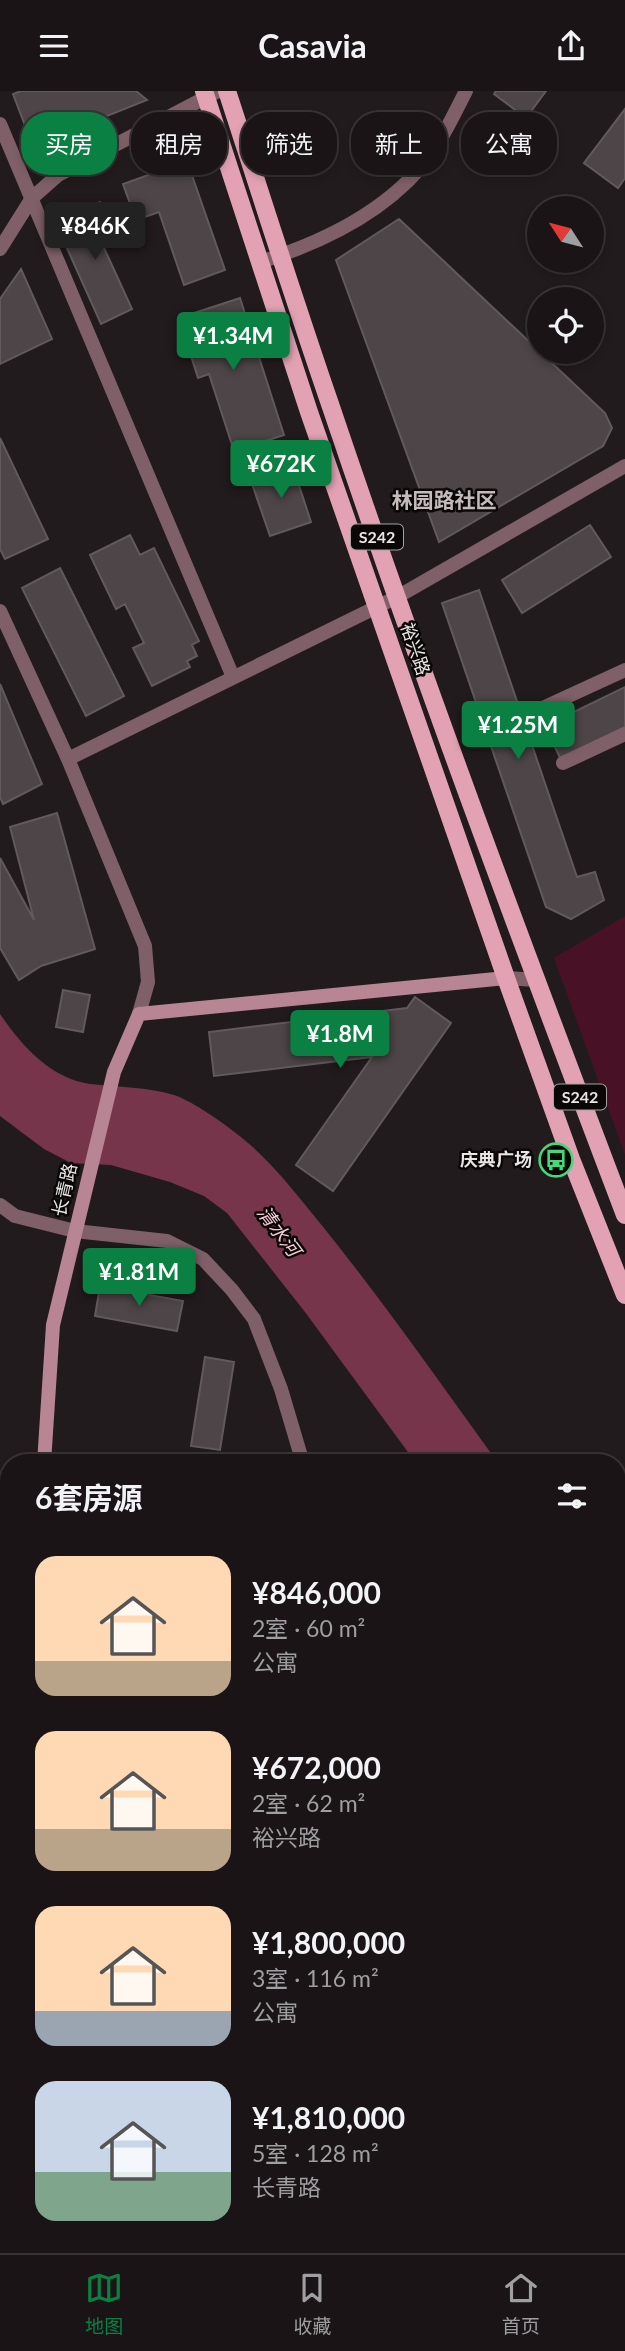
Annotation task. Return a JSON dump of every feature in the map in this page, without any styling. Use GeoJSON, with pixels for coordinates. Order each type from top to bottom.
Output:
{"type":"FeatureCollection","features":[{"type":"Feature","properties":{"kind":"main road","name":"裕兴路"},"geometry":{"type":"LineString","coordinates":[[227,91],[397,597],[625,1215]]}},
{"type":"Feature","properties":{"kind":"main road","name":"裕兴路"},"geometry":{"type":"LineString","coordinates":[[209,93],[260,262],[348,525],[571,1159],[625,1295]]}},
{"type":"Feature","properties":{"kind":"main road"},"geometry":{"type":"LineString","coordinates":[[139,1014],[506,978]]}},
{"type":"Feature","properties":{"kind":"main road","name":"长青路"},"geometry":{"type":"LineString","coordinates":[[45,1454],[53,1325],[114,1072],[139,1014]]}},
{"type":"Feature","properties":{"kind":"street"},"geometry":{"type":"LineString","coordinates":[[260,262],[281,256],[347,225],[383,204],[407,183],[432,153],[466,91]]}},
{"type":"Feature","properties":{"kind":"street"},"geometry":{"type":"LineString","coordinates":[[0,249],[32,198],[58,175],[209,93]]}},
{"type":"Feature","properties":{"kind":"street"},"geometry":{"type":"LineString","coordinates":[[0,124],[233,677]]}},
{"type":"Feature","properties":{"kind":"street"},"geometry":{"type":"LineString","coordinates":[[68,759],[378,604],[397,597],[625,466]]}},
{"type":"Feature","properties":{"kind":"street"},"geometry":{"type":"LineString","coordinates":[[0,611],[68,759],[145,946],[148,982],[139,1014]]}},
{"type":"Feature","properties":{"kind":"street"},"geometry":{"type":"LineString","coordinates":[[536,711],[625,670]]}},
{"type":"Feature","properties":{"kind":"street"},"geometry":{"type":"LineString","coordinates":[[563,763],[625,734]]}},
{"type":"Feature","properties":{"kind":"street"},"geometry":{"type":"LineString","coordinates":[[506,978],[536,979]]}},
{"type":"Feature","properties":{"kind":"street"},"geometry":{"type":"LineString","coordinates":[[0,1205],[15,1216],[75,1231],[167,1241],[203,1259],[254,1319],[281,1389],[300,1454]]}},
{"type":"Feature","properties":{"kind":"shaded area"},"geometry":{"type":"Polygon","coordinates":[[[625,916],[625,1155],[554,958],[625,916]]]}},
{"type":"Feature","properties":{"kind":"water","name":"清水河"},"geometry":{"type":"Polygon","coordinates":[[[0,1014],[38,1059],[62,1075],[90,1084],[164,1092],[180,1097],[221,1122],[258,1152],[292,1189],[347,1257],[491,1454],[409,1454],[305,1312],[227,1213],[204,1196],[170,1182],[111,1165],[71,1163],[44,1149],[0,1116],[0,1014]]]}},
{"type":"Feature","properties":{"kind":"building"},"geometry":{"type":"Polygon","coordinates":[[[21,91],[136,91],[147,100],[117,112],[21,112],[21,115],[13,94],[21,91]]]}},
{"type":"Feature","properties":{"kind":"building"},"geometry":{"type":"Polygon","coordinates":[[[496,91],[546,91],[530,112],[518,112],[494,94],[496,91]]]}},
{"type":"Feature","properties":{"kind":"building"},"geometry":{"type":"Polygon","coordinates":[[[625,109],[625,178],[618,188],[584,163],[625,109]]]}},
{"type":"Feature","properties":{"kind":"building"},"geometry":{"type":"Polygon","coordinates":[[[148,175],[192,175],[225,270],[184,285],[159,212],[136,220],[123,184],[148,175]]]}},
{"type":"Feature","properties":{"kind":"building"},"geometry":{"type":"Polygon","coordinates":[[[100,202],[114,233],[100,239],[132,309],[101,324],[62,237],[68,217],[100,202]]]}},
{"type":"Feature","properties":{"kind":"building"},"geometry":{"type":"Polygon","coordinates":[[[399,219],[527,340],[527,364],[553,364],[605,413],[612,428],[603,446],[439,542],[336,260],[399,219]]]}},
{"type":"Feature","properties":{"kind":"building"},"geometry":{"type":"Polygon","coordinates":[[[21,269],[52,339],[0,364],[0,299],[21,269]]]}},
{"type":"Feature","properties":{"kind":"building"},"geometry":{"type":"Polygon","coordinates":[[[240,298],[284,435],[234,451],[209,374],[198,378],[179,318],[240,298]]]}},
{"type":"Feature","properties":{"kind":"building"},"geometry":{"type":"Polygon","coordinates":[[[0,438],[48,539],[5,559],[0,549],[0,438]]]}},
{"type":"Feature","properties":{"kind":"building"},"geometry":{"type":"Polygon","coordinates":[[[292,464],[311,522],[270,536],[250,478],[292,464]]]}},
{"type":"Feature","properties":{"kind":"building"},"geometry":{"type":"Polygon","coordinates":[[[590,525],[611,557],[522,613],[502,580],[590,525]]]}},
{"type":"Feature","properties":{"kind":"building"},"geometry":{"type":"Polygon","coordinates":[[[130,535],[140,555],[154,548],[199,641],[192,645],[197,656],[187,661],[190,667],[152,686],[133,648],[144,643],[125,604],[116,609],[90,555],[130,535]]]}},
{"type":"Feature","properties":{"kind":"building"},"geometry":{"type":"Polygon","coordinates":[[[60,568],[124,696],[86,716],[22,588],[60,568]]]}},
{"type":"Feature","properties":{"kind":"building"},"geometry":{"type":"Polygon","coordinates":[[[479,590],[577,877],[595,872],[604,900],[571,919],[546,907],[442,603],[479,590]]]}},
{"type":"Feature","properties":{"kind":"building"},"geometry":{"type":"Polygon","coordinates":[[[0,684],[42,784],[3,804],[0,797],[0,684]]]}},
{"type":"Feature","properties":{"kind":"building"},"geometry":{"type":"Polygon","coordinates":[[[625,687],[625,727],[560,758],[545,726],[625,687]]]}},
{"type":"Feature","properties":{"kind":"building"},"geometry":{"type":"Polygon","coordinates":[[[57,813],[95,949],[41,966],[19,980],[0,948],[0,858],[34,920],[10,827],[57,813]]]}},
{"type":"Feature","properties":{"kind":"building"},"geometry":{"type":"Polygon","coordinates":[[[63,990],[90,995],[83,1032],[56,1027],[63,990]]]}},
{"type":"Feature","properties":{"kind":"building"},"geometry":{"type":"Polygon","coordinates":[[[415,997],[451,1023],[333,1191],[296,1165],[372,1057],[214,1076],[209,1032],[407,1008],[415,997]]]}},
{"type":"Feature","properties":{"kind":"building"},"geometry":{"type":"Polygon","coordinates":[[[100,1286],[183,1301],[177,1331],[95,1316],[100,1286]]]}},
{"type":"Feature","properties":{"kind":"building"},"geometry":{"type":"Polygon","coordinates":[[[205,1357],[234,1362],[220,1450],[191,1446],[205,1357]]]}},
{"type":"Feature","properties":{"kind":"place","name":"庆典广场"},"geometry":{"type":"Point","coordinates":[556,1160]}},
{"type":"Feature","properties":{"kind":"district","name":"林园路社区"},"geometry":{"type":"Point","coordinates":[444,501]}}]}
